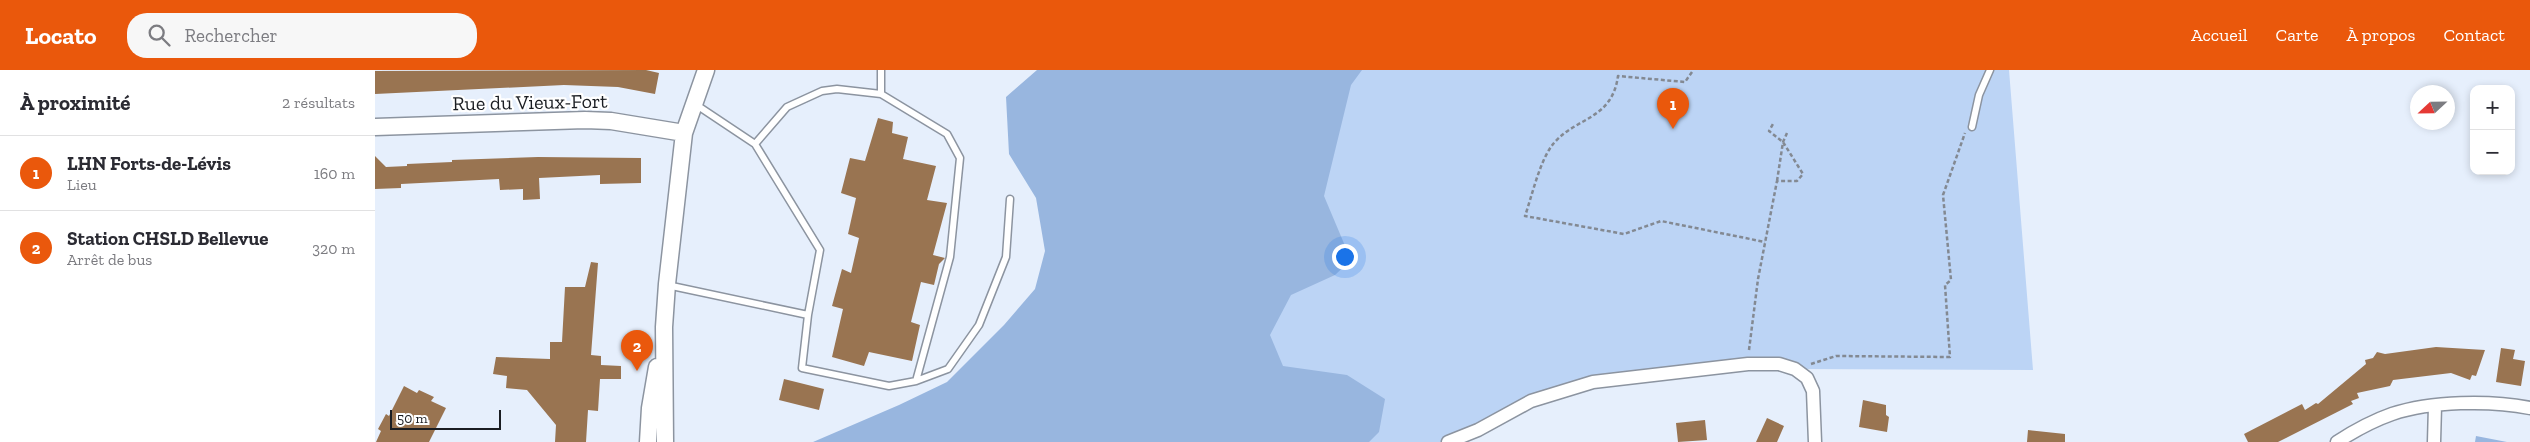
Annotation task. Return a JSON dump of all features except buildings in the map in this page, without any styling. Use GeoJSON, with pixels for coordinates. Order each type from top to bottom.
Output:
{"type":"FeatureCollection","features":[{"type":"Feature","properties":{"kind":"street"},"geometry":{"type":"LineString","coordinates":[[665,442],[664,327],[667,284],[684,133],[706,70]]}},
{"type":"Feature","properties":{"kind":"street","name":"Rue du Vieux-Fort"},"geometry":{"type":"LineString","coordinates":[[375,127],[585,120],[611,121],[684,133]]}},
{"type":"Feature","properties":{"kind":"street"},"geometry":{"type":"LineString","coordinates":[[648,442],[650,408],[664,327]]}},
{"type":"Feature","properties":{"kind":"street"},"geometry":{"type":"LineString","coordinates":[[1448,442],[1478,430],[1531,401],[1593,382],[1748,364],[1779,364],[1795,369],[1807,378],[1813,391],[1815,442]]}},
{"type":"Feature","properties":{"kind":"street"},"geometry":{"type":"LineString","coordinates":[[2337,442],[2368,423],[2393,413],[2435,406],[2476,403],[2530,408]]}},
{"type":"Feature","properties":{"kind":"street"},"geometry":{"type":"LineString","coordinates":[[2434,442],[2435,406]]}},
{"type":"Feature","properties":{"kind":"lane"},"geometry":{"type":"LineString","coordinates":[[881,70],[881,94]]}},
{"type":"Feature","properties":{"kind":"lane"},"geometry":{"type":"LineString","coordinates":[[1972,127],[1979,94],[1989,70]]}},
{"type":"Feature","properties":{"kind":"lane"},"geometry":{"type":"LineString","coordinates":[[755,144],[787,106],[822,91],[837,89],[881,94],[947,134],[960,158],[950,257],[916,381]]}},
{"type":"Feature","properties":{"kind":"lane"},"geometry":{"type":"LineString","coordinates":[[694,103],[755,144],[820,250],[807,315],[802,368],[889,386],[916,381],[948,369],[979,324],[1006,257],[1010,199]]}},
{"type":"Feature","properties":{"kind":"lane"},"geometry":{"type":"LineString","coordinates":[[667,284],[807,315]]}},
{"type":"Feature","properties":{"kind":"path"},"geometry":{"type":"LineString","coordinates":[[1692,72],[1685,82],[1618,76],[1617,87],[1610,100],[1585,122],[1553,144],[1525,216],[1624,234],[1661,221],[1765,242]]}},
{"type":"Feature","properties":{"kind":"path"},"geometry":{"type":"LineString","coordinates":[[1773,124],[1769,131],[1783,142],[1803,174],[1797,181],[1777,182]]}},
{"type":"Feature","properties":{"kind":"path"},"geometry":{"type":"LineString","coordinates":[[1795,369],[1836,356],[1950,357],[1945,285],[1951,280],[1943,195],[1966,130],[1972,127]]}},
{"type":"Feature","properties":{"kind":"path"},"geometry":{"type":"LineString","coordinates":[[1748,364],[1758,279],[1783,142],[1787,133]]}},
{"type":"Feature","properties":{"kind":"shaded area"},"geometry":{"type":"Polygon","coordinates":[[[1037,70],[1362,70],[1351,85],[1324,196],[1351,260],[1335,275],[1291,295],[1270,335],[1283,366],[1347,375],[1385,399],[1379,432],[1369,442],[813,442],[947,382],[1004,325],[1035,289],[1045,251],[1036,198],[1009,154],[1006,97],[1037,70]]]}},
{"type":"Feature","properties":{"kind":"shaded area"},"geometry":{"type":"Polygon","coordinates":[[[1347,70],[2009,70],[2033,370],[1795,369],[1779,364],[1593,382],[1448,442],[915,442],[1347,70]]]}},
{"type":"Feature","properties":{"kind":"shaded area"},"geometry":{"type":"Polygon","coordinates":[[[2476,436],[2507,442],[2475,442],[2476,436]]]}},
{"type":"Feature","properties":{"kind":"place","name":"LHN Forts-de-Lévis"},"geometry":{"type":"Point","coordinates":[1673,129]}},
{"type":"Feature","properties":{"kind":"place","name":"Station CHSLD Bellevue"},"geometry":{"type":"Point","coordinates":[637,371]}}]}
